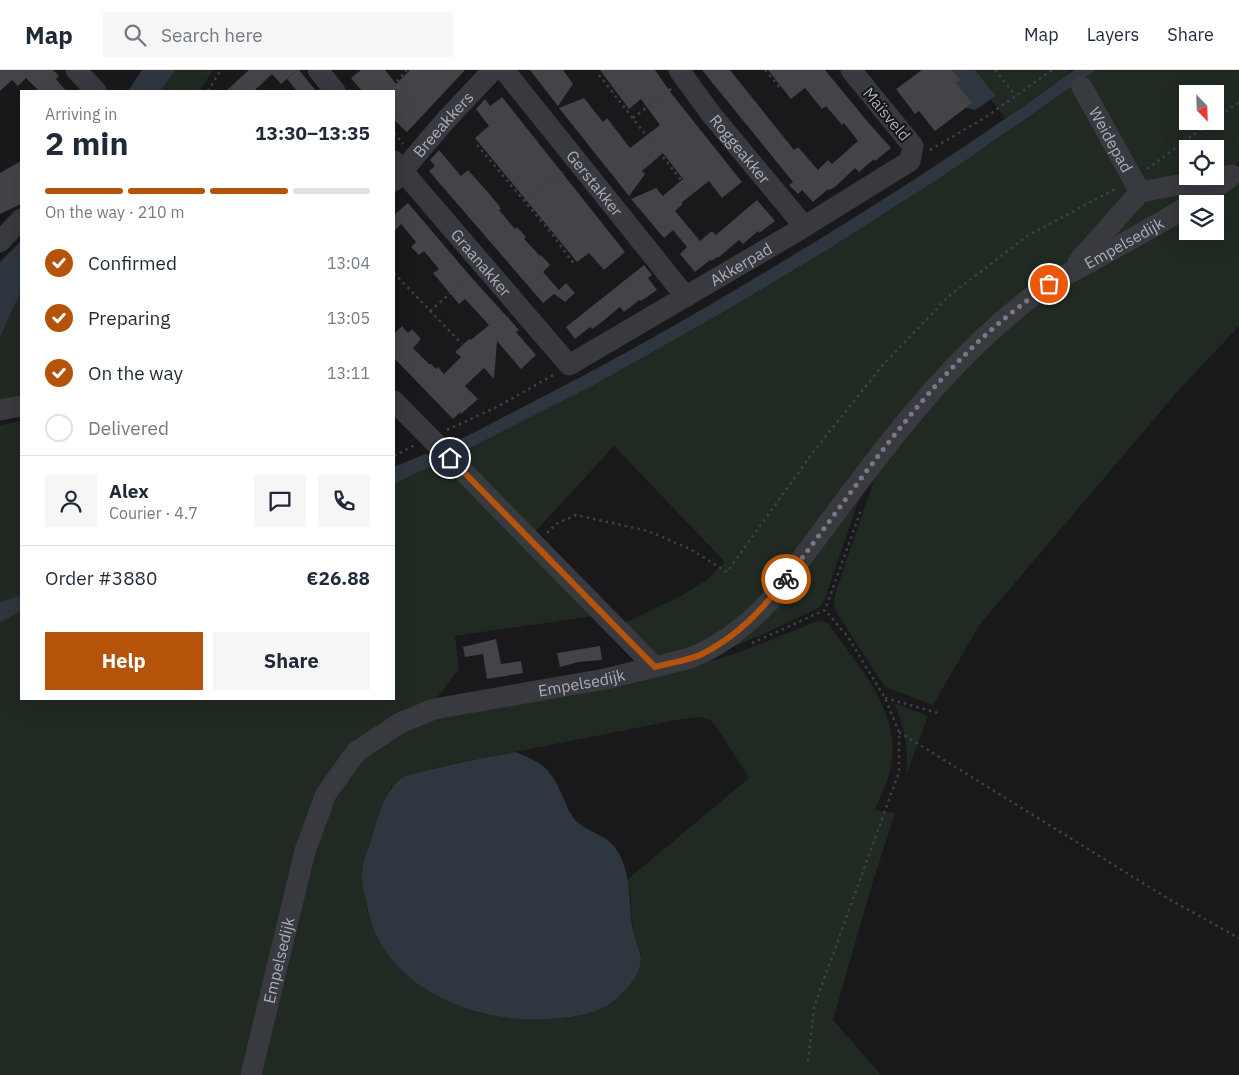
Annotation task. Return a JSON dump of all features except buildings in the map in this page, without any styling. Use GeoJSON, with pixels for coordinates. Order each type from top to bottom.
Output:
{"type":"FeatureCollection","features":[{"type":"Feature","properties":{"kind":"street"},"geometry":{"type":"LineString","coordinates":[[76,70],[95,90]]}},
{"type":"Feature","properties":{"kind":"street"},"geometry":{"type":"LineString","coordinates":[[318,70],[334,90]]}},
{"type":"Feature","properties":{"kind":"street","name":"Breeakkers"},"geometry":{"type":"LineString","coordinates":[[397,171],[493,70]]}},
{"type":"Feature","properties":{"kind":"street","name":"Gerstakker"},"geometry":{"type":"LineString","coordinates":[[504,70],[581,156],[686,297]]}},
{"type":"Feature","properties":{"kind":"street","name":"Maïsveld"},"geometry":{"type":"LineString","coordinates":[[850,70],[913,146],[910,161]]}},
{"type":"Feature","properties":{"kind":"street","name":"Roggeakker"},"geometry":{"type":"LineString","coordinates":[[679,78],[804,226]]}},
{"type":"Feature","properties":{"kind":"street","name":"Weidepad"},"geometry":{"type":"LineString","coordinates":[[1082,87],[1136,186]]}},
{"type":"Feature","properties":{"kind":"street","name":"Akkerpad"},"geometry":{"type":"LineString","coordinates":[[570,365],[910,161]]}},
{"type":"Feature","properties":{"kind":"street","name":"Graanakker"},"geometry":{"type":"LineString","coordinates":[[397,171],[483,265],[570,365]]}},
{"type":"Feature","properties":{"kind":"street"},"geometry":{"type":"LineString","coordinates":[[1075,270],[1078,262],[1136,186],[1236,173]]}},
{"type":"Feature","properties":{"kind":"street"},"geometry":{"type":"LineString","coordinates":[[1204,195],[1236,173]]}},
{"type":"Feature","properties":{"kind":"street","name":"Empelsedijk"},"geometry":{"type":"LineString","coordinates":[[251,1075],[306,851],[326,794],[356,752],[400,722],[434,709],[605,679],[699,655],[727,639],[750,622],[783,584],[875,460],[924,399],[978,341],[1049,284],[1179,212]]}},
{"type":"Feature","properties":{"kind":"street"},"geometry":{"type":"LineString","coordinates":[[0,242],[20,220]]}},
{"type":"Feature","properties":{"kind":"street"},"geometry":{"type":"LineString","coordinates":[[395,402],[428,438],[450,458],[655,667]]}},
{"type":"Feature","properties":{"kind":"street"},"geometry":{"type":"LineString","coordinates":[[0,410],[20,406]]}},
{"type":"Feature","properties":{"kind":"path"},"geometry":{"type":"LineString","coordinates":[[209,90],[221,70]]}},
{"type":"Feature","properties":{"kind":"path"},"geometry":{"type":"LineString","coordinates":[[389,90],[407,70]]}},
{"type":"Feature","properties":{"kind":"path"},"geometry":{"type":"LineString","coordinates":[[766,70],[782,90]]}},
{"type":"Feature","properties":{"kind":"path"},"geometry":{"type":"LineString","coordinates":[[995,70],[1016,96]]}},
{"type":"Feature","properties":{"kind":"path"},"geometry":{"type":"LineString","coordinates":[[910,161],[986,118],[1052,70]]}},
{"type":"Feature","properties":{"kind":"path"},"geometry":{"type":"LineString","coordinates":[[599,75],[692,194]]}},
{"type":"Feature","properties":{"kind":"path"},"geometry":{"type":"LineString","coordinates":[[633,118],[679,78]]}},
{"type":"Feature","properties":{"kind":"path"},"geometry":{"type":"LineString","coordinates":[[1224,113],[1239,102]]}},
{"type":"Feature","properties":{"kind":"path"},"geometry":{"type":"LineString","coordinates":[[535,544],[556,524],[576,516],[648,531],[690,549],[727,572],[814,451],[882,366],[949,296],[1027,236],[1136,186],[1202,130]]}},
{"type":"Feature","properties":{"kind":"path"},"geometry":{"type":"LineString","coordinates":[[477,145],[575,266]]}},
{"type":"Feature","properties":{"kind":"path"},"geometry":{"type":"LineString","coordinates":[[524,202],[581,156]]}},
{"type":"Feature","properties":{"kind":"path"},"geometry":{"type":"LineString","coordinates":[[430,311],[483,265]]}},
{"type":"Feature","properties":{"kind":"path"},"geometry":{"type":"LineString","coordinates":[[395,274],[462,344]]}},
{"type":"Feature","properties":{"kind":"path"},"geometry":{"type":"LineString","coordinates":[[448,429],[499,406],[570,365]]}},
{"type":"Feature","properties":{"kind":"path"},"geometry":{"type":"LineString","coordinates":[[395,455],[428,438]]}},
{"type":"Feature","properties":{"kind":"path"},"geometry":{"type":"LineString","coordinates":[[746,646],[825,610],[861,509]]}},
{"type":"Feature","properties":{"kind":"path"},"geometry":{"type":"LineString","coordinates":[[808,1061],[814,1007],[899,772],[899,732],[885,698],[848,637],[825,610]]}},
{"type":"Feature","properties":{"kind":"path"},"geometry":{"type":"LineString","coordinates":[[885,698],[938,714]]}},
{"type":"Feature","properties":{"kind":"path"},"geometry":{"type":"LineString","coordinates":[[899,732],[1167,898],[1239,938]]}},
{"type":"Feature","properties":{"kind":"shaded area"},"geometry":{"type":"Polygon","coordinates":[[[142,70],[176,70],[161,90],[129,90],[142,70]]]}},
{"type":"Feature","properties":{"kind":"shaded area"},"geometry":{"type":"Polygon","coordinates":[[[176,70],[213,70],[201,90],[161,90],[176,70]]]}},
{"type":"Feature","properties":{"kind":"shaded area"},"geometry":{"type":"Polygon","coordinates":[[[949,70],[975,70],[996,96],[975,110],[967,108],[952,86],[958,82],[949,70]]]}},
{"type":"Feature","properties":{"kind":"shaded area"},"geometry":{"type":"Polygon","coordinates":[[[975,70],[1069,70],[1070,73],[1006,118],[991,100],[996,96],[975,70]]]}},
{"type":"Feature","properties":{"kind":"shaded area"},"geometry":{"type":"Polygon","coordinates":[[[1074,70],[1096,70],[946,174],[827,250],[720,314],[594,385],[464,451],[459,447],[457,441],[636,347],[819,240],[974,140],[1074,70]]]}},
{"type":"Feature","properties":{"kind":"shaded area"},"geometry":{"type":"Polygon","coordinates":[[[1096,70],[1239,70],[1239,162],[1230,168],[1224,169],[1224,140],[1179,140],[1179,178],[1147,186],[1084,79],[1096,70]]]}},
{"type":"Feature","properties":{"kind":"shaded area"},"geometry":{"type":"Polygon","coordinates":[[[1076,84],[1131,188],[1068,266],[1032,288],[745,617],[696,649],[659,655],[649,650],[622,624],[681,596],[707,580],[725,562],[614,446],[534,533],[449,448],[458,444],[464,451],[594,385],[720,314],[827,250],[946,174],[1076,84]]]}},
{"type":"Feature","properties":{"kind":"shaded area"},"geometry":{"type":"Polygon","coordinates":[[[1239,174],[1239,326],[1178,391],[980,624],[933,705],[885,687],[836,612],[834,604],[835,594],[873,483],[877,464],[1021,310],[1179,216],[1179,240],[1224,240],[1224,195],[1210,195],[1239,174]]]}},
{"type":"Feature","properties":{"kind":"shaded area"},"geometry":{"type":"Polygon","coordinates":[[[1200,185],[1208,185],[1191,195],[1179,195],[1179,202],[1089,256],[1136,202],[1200,185]]]}},
{"type":"Feature","properties":{"kind":"shaded area"},"geometry":{"type":"Polygon","coordinates":[[[20,242],[20,294],[0,337],[0,262],[20,242]]]}},
{"type":"Feature","properties":{"kind":"shaded area"},"geometry":{"type":"Polygon","coordinates":[[[20,294],[20,398],[0,403],[0,337],[20,294]]]}},
{"type":"Feature","properties":{"kind":"shaded area"},"geometry":{"type":"Polygon","coordinates":[[[20,421],[20,595],[0,602],[0,425],[20,421]]]}},
{"type":"Feature","properties":{"kind":"shaded area"},"geometry":{"type":"Polygon","coordinates":[[[425,454],[429,455],[432,464],[395,484],[395,467],[425,454]]]}},
{"type":"Feature","properties":{"kind":"shaded area"},"geometry":{"type":"Polygon","coordinates":[[[443,454],[601,615],[455,636],[459,669],[439,695],[425,708],[341,765],[247,1075],[0,1075],[0,623],[20,612],[20,700],[395,700],[395,484],[429,467],[432,464],[432,460],[443,454]]]}},
{"type":"Feature","properties":{"kind":"shaded area"},"geometry":{"type":"Polygon","coordinates":[[[865,482],[825,598],[820,607],[764,634],[716,652],[865,482]]]}},
{"type":"Feature","properties":{"kind":"shaded area"},"geometry":{"type":"Polygon","coordinates":[[[20,595],[20,612],[0,623],[0,602],[20,595]]]}},
{"type":"Feature","properties":{"kind":"shaded area"},"geometry":{"type":"Polygon","coordinates":[[[818,621],[827,622],[872,686],[889,722],[892,740],[891,766],[875,810],[895,813],[833,1020],[881,1075],[256,1075],[321,822],[360,758],[412,723],[718,659],[818,621]],[[699,717],[682,719],[438,767],[391,787],[377,820],[361,872],[368,914],[377,937],[390,958],[411,979],[528,1020],[573,1017],[591,1013],[641,955],[633,932],[627,880],[749,778],[710,720],[699,717]]]}},
{"type":"Feature","properties":{"kind":"shaded area"},"geometry":{"type":"Polygon","coordinates":[[[894,703],[928,716],[906,776],[907,756],[905,738],[894,703]]]}},
{"type":"Feature","properties":{"kind":"shaded area"},"geometry":{"type":"Polygon","coordinates":[[[515,752],[539,763],[550,773],[559,787],[571,815],[579,824],[612,844],[619,853],[627,874],[633,931],[641,961],[639,969],[630,984],[614,1001],[588,1014],[549,1019],[520,1019],[491,1015],[462,1007],[435,995],[411,978],[391,958],[376,934],[367,905],[362,878],[363,865],[381,809],[392,788],[404,777],[412,774],[515,752]]]}},
{"type":"Feature","properties":{"kind":"way so far"},"geometry":{"type":"LineString","coordinates":[[786,579],[875,460],[924,399],[978,341],[1049,284]]}},
{"type":"Feature","properties":{"kind":"route"},"geometry":{"type":"LineString","coordinates":[[450,458],[655,667],[699,655],[727,639],[750,622],[768,603],[786,579]]}}]}
